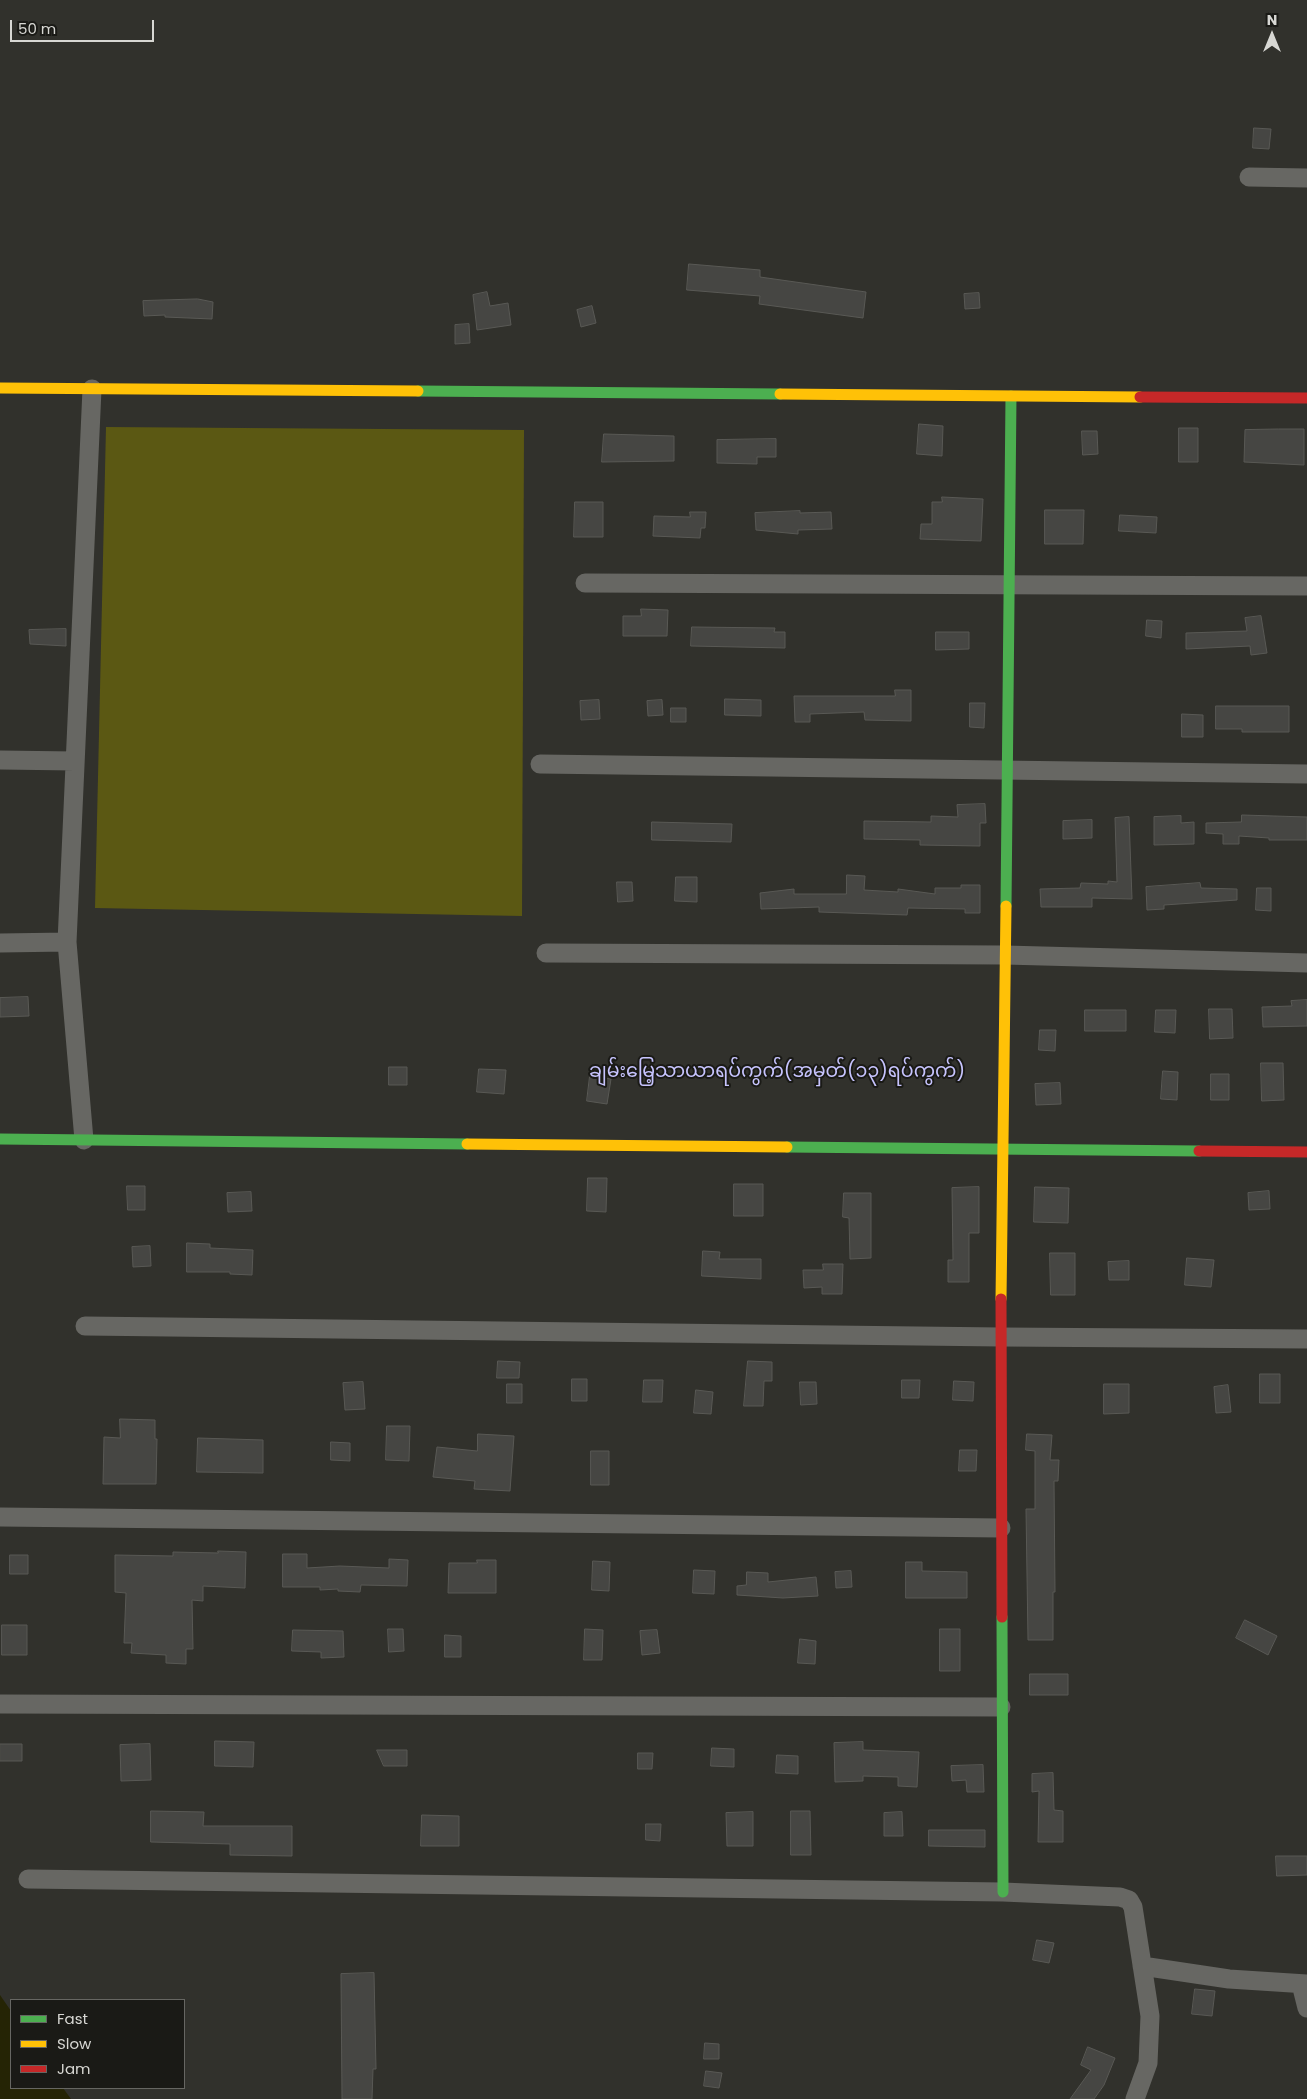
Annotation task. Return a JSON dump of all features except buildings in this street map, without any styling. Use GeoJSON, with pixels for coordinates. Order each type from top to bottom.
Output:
{"type":"FeatureCollection","features":[{"type":"Feature","properties":{"kind":"street"},"geometry":{"type":"LineString","coordinates":[[1249,177],[1307,178]]}},
{"type":"Feature","properties":{"kind":"street"},"geometry":{"type":"LineString","coordinates":[[0,388],[1307,398]]}},
{"type":"Feature","properties":{"kind":"street"},"geometry":{"type":"LineString","coordinates":[[84,1140],[67,942],[92,389]]}},
{"type":"Feature","properties":{"kind":"street"},"geometry":{"type":"LineString","coordinates":[[1002,1892],[1001,1337],[1011,396]]}},
{"type":"Feature","properties":{"kind":"street"},"geometry":{"type":"LineString","coordinates":[[585,582],[1009,586],[1307,586]]}},
{"type":"Feature","properties":{"kind":"street"},"geometry":{"type":"LineString","coordinates":[[0,760],[75,761]]}},
{"type":"Feature","properties":{"kind":"street"},"geometry":{"type":"LineString","coordinates":[[540,764],[1307,774]]}},
{"type":"Feature","properties":{"kind":"street"},"geometry":{"type":"LineString","coordinates":[[0,943],[67,942]]}},
{"type":"Feature","properties":{"kind":"street"},"geometry":{"type":"LineString","coordinates":[[546,953],[1005,955],[1307,963]]}},
{"type":"Feature","properties":{"kind":"street"},"geometry":{"type":"LineString","coordinates":[[0,1139],[1307,1152]]}},
{"type":"Feature","properties":{"kind":"street"},"geometry":{"type":"LineString","coordinates":[[85,1326],[1001,1337],[1307,1338]]}},
{"type":"Feature","properties":{"kind":"street"},"geometry":{"type":"LineString","coordinates":[[0,1517],[1001,1528]]}},
{"type":"Feature","properties":{"kind":"street"},"geometry":{"type":"LineString","coordinates":[[0,1704],[1001,1706]]}},
{"type":"Feature","properties":{"kind":"street"},"geometry":{"type":"LineString","coordinates":[[28,1879],[1002,1892],[1120,1897],[1129,1900],[1133,1907],[1150,2016],[1148,2063],[1135,2099]]}},
{"type":"Feature","properties":{"kind":"street"},"geometry":{"type":"LineString","coordinates":[[1142,1966],[1229,1979],[1304,1984],[1307,2008]]}},
{"type":"Feature","properties":{"kind":"shaded area"},"geometry":{"type":"Polygon","coordinates":[[[106,427],[524,430],[522,916],[95,908],[106,427]]]}},
{"type":"Feature","properties":{"kind":"shaded area"},"geometry":{"type":"Polygon","coordinates":[[[0,1995],[10,2010],[10,2089],[64,2089],[71,2099],[0,2099],[0,1995]]]}},
{"type":"Feature","properties":{"kind":"traffic: fast"},"geometry":{"type":"LineString","coordinates":[[418,391],[780,394]]}},
{"type":"Feature","properties":{"kind":"traffic: fast"},"geometry":{"type":"LineString","coordinates":[[1006,906],[1011,396]]}},
{"type":"Feature","properties":{"kind":"traffic: fast"},"geometry":{"type":"LineString","coordinates":[[0,1139],[467,1144]]}},
{"type":"Feature","properties":{"kind":"traffic: fast"},"geometry":{"type":"LineString","coordinates":[[787,1147],[1199,1151]]}},
{"type":"Feature","properties":{"kind":"traffic: fast"},"geometry":{"type":"LineString","coordinates":[[1002,1617],[1003,1892]]}},
{"type":"Feature","properties":{"kind":"traffic: slow"},"geometry":{"type":"LineString","coordinates":[[0,388],[418,391]]}},
{"type":"Feature","properties":{"kind":"traffic: slow"},"geometry":{"type":"LineString","coordinates":[[780,394],[1140,397]]}},
{"type":"Feature","properties":{"kind":"traffic: slow"},"geometry":{"type":"LineString","coordinates":[[1001,1299],[1006,906]]}},
{"type":"Feature","properties":{"kind":"traffic: slow"},"geometry":{"type":"LineString","coordinates":[[467,1144],[787,1147]]}},
{"type":"Feature","properties":{"kind":"traffic: jam"},"geometry":{"type":"LineString","coordinates":[[1140,397],[1307,398]]}},
{"type":"Feature","properties":{"kind":"traffic: jam"},"geometry":{"type":"LineString","coordinates":[[1199,1151],[1307,1152]]}},
{"type":"Feature","properties":{"kind":"traffic: jam"},"geometry":{"type":"LineString","coordinates":[[1001,1299],[1002,1617]]}},
{"type":"Feature","properties":{"kind":"district","name":"ချမ်းမြေ့သာယာရပ်ကွက်(အမှတ်(၁၃)ရပ်ကွက်)"},"geometry":{"type":"Point","coordinates":[777,1072]}}]}
